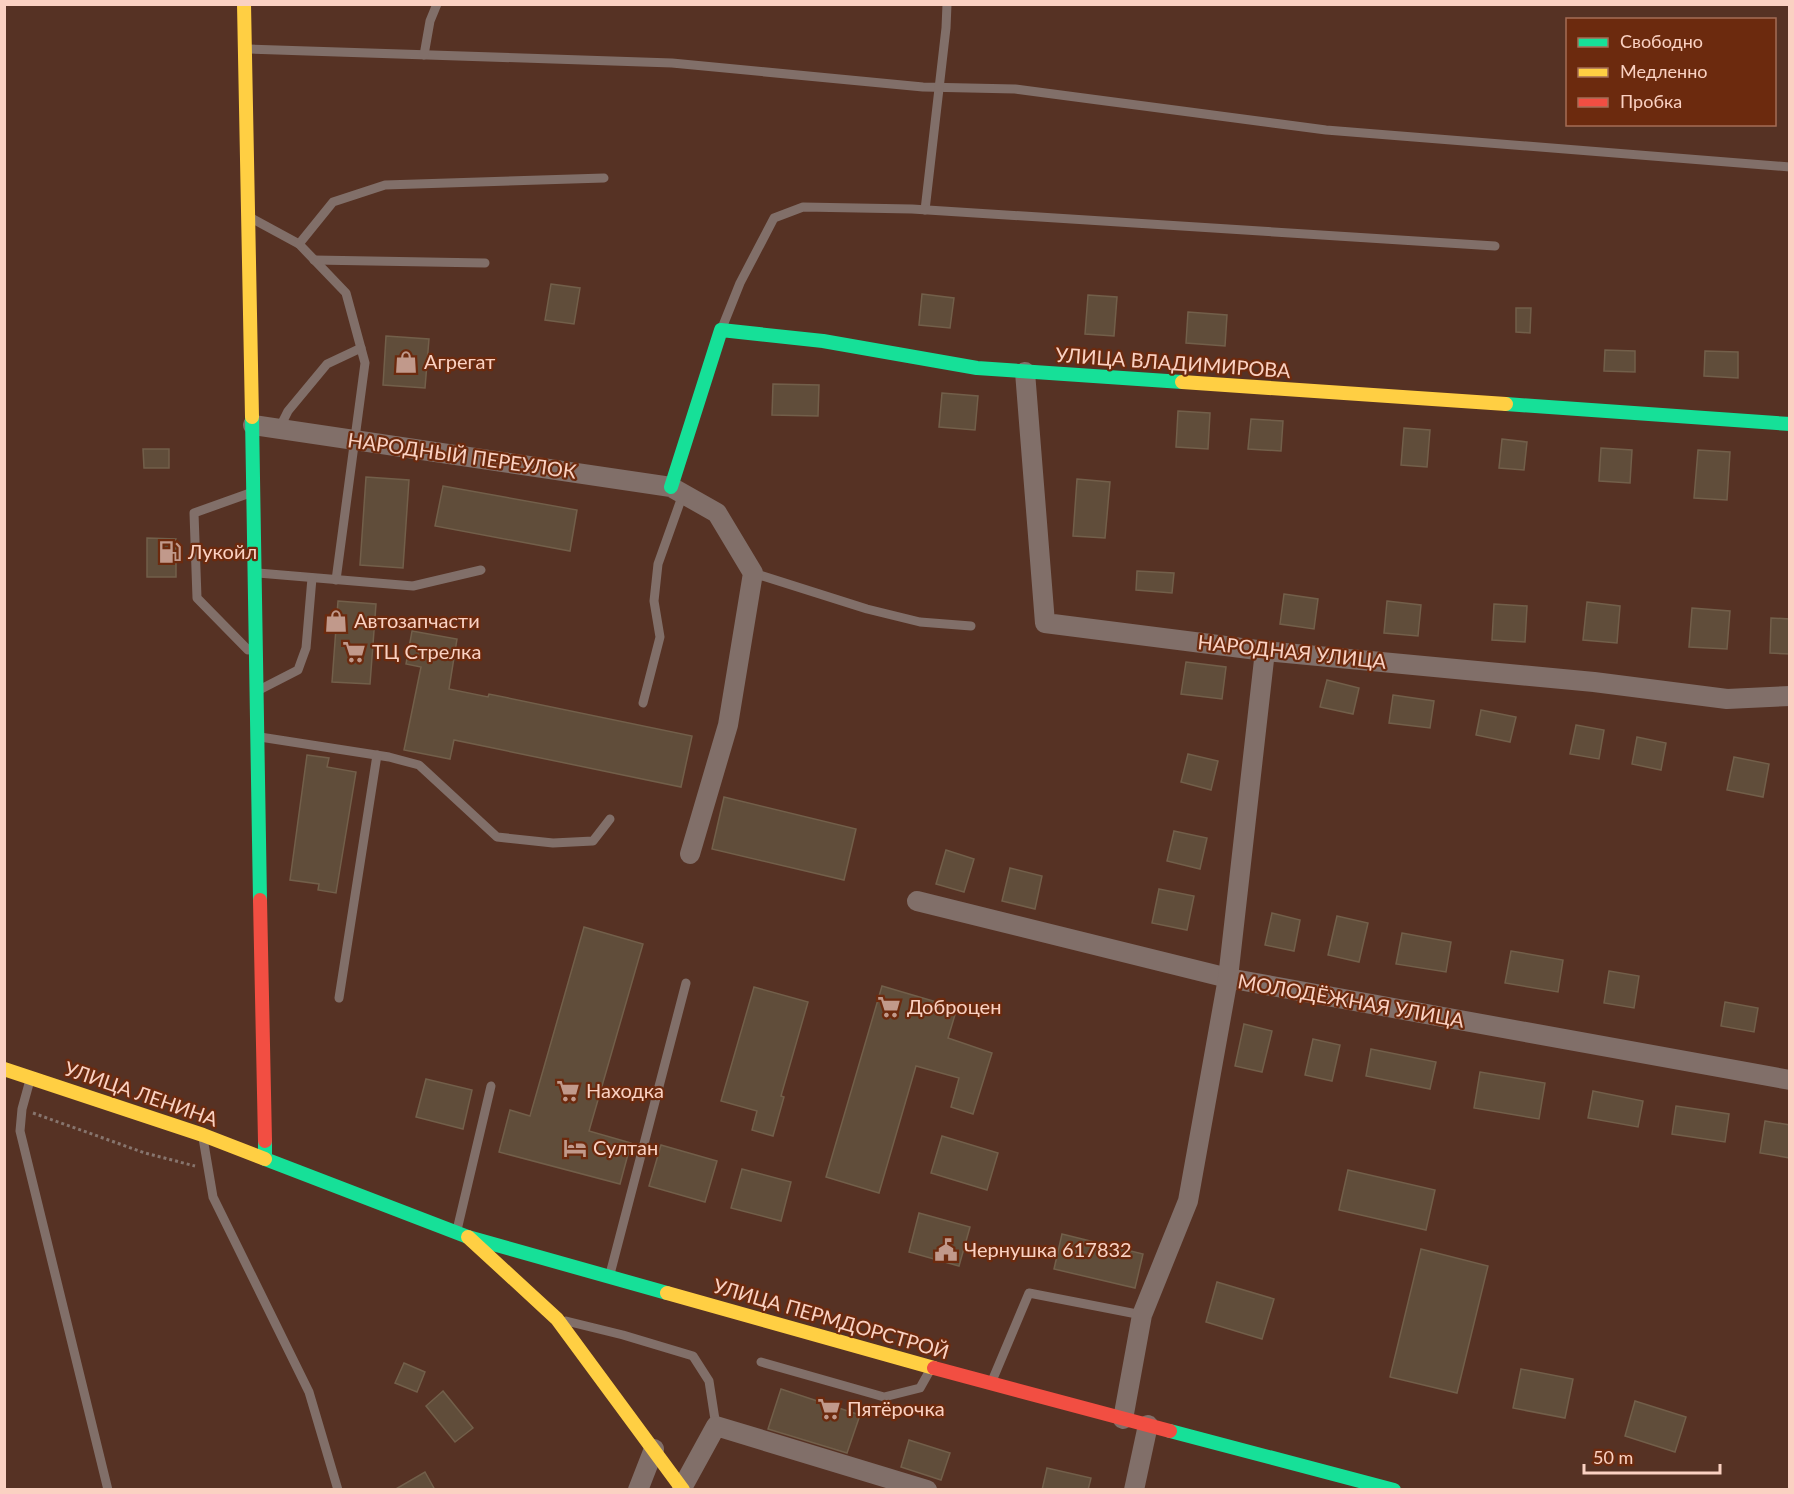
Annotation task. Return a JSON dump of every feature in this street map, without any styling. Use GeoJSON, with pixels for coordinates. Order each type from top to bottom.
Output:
{"type":"FeatureCollection","features":[{"type":"Feature","properties":{"kind":"main road"},"geometry":{"type":"LineString","coordinates":[[244,4],[265,1159]]}},
{"type":"Feature","properties":{"kind":"main road"},"geometry":{"type":"LineString","coordinates":[[677,490],[721,330]]}},
{"type":"Feature","properties":{"kind":"main road","name":"УЛИЦА ВЛАДИМИРОВА"},"geometry":{"type":"LineString","coordinates":[[721,330],[824,341],[977,368],[1790,424]]}},
{"type":"Feature","properties":{"kind":"main road","name":"УЛИЦА ЛЕНИНА"},"geometry":{"type":"LineString","coordinates":[[4,1069],[265,1159]]}},
{"type":"Feature","properties":{"kind":"main road","name":"УЛИЦА ПЕРМДОРСТРОЙ"},"geometry":{"type":"LineString","coordinates":[[265,1159],[462,1235],[991,1384],[1394,1490]]}},
{"type":"Feature","properties":{"kind":"main road"},"geometry":{"type":"LineString","coordinates":[[462,1235],[557,1319],[682,1489]]}},
{"type":"Feature","properties":{"kind":"street","name":"НАРОДНАЯ УЛИЦА"},"geometry":{"type":"LineString","coordinates":[[1025,372],[1045,623],[1265,651],[1594,682],[1727,699],[1790,696]]}},
{"type":"Feature","properties":{"kind":"street","name":"НАРОДНЫЙ ПЕРЕУЛОК"},"geometry":{"type":"LineString","coordinates":[[253,425],[677,490]]}},
{"type":"Feature","properties":{"kind":"street"},"geometry":{"type":"LineString","coordinates":[[677,490],[717,513],[753,573],[728,724],[690,854]]}},
{"type":"Feature","properties":{"kind":"street"},"geometry":{"type":"LineString","coordinates":[[1123,1419],[1142,1315],[1188,1201],[1228,978],[1265,651]]}},
{"type":"Feature","properties":{"kind":"street","name":"МОЛОДЁЖНАЯ УЛИЦА"},"geometry":{"type":"LineString","coordinates":[[917,901],[1228,978],[1790,1080]]}},
{"type":"Feature","properties":{"kind":"street"},"geometry":{"type":"LineString","coordinates":[[1134,1490],[1148,1425]]}},
{"type":"Feature","properties":{"kind":"street"},"geometry":{"type":"LineString","coordinates":[[682,1489],[716,1426],[927,1490]]}},
{"type":"Feature","properties":{"kind":"street"},"geometry":{"type":"LineString","coordinates":[[638,1490],[654,1449]]}},
{"type":"Feature","properties":{"kind":"lane"},"geometry":{"type":"LineString","coordinates":[[424,55],[430,21],[437,4]]}},
{"type":"Feature","properties":{"kind":"lane"},"geometry":{"type":"LineString","coordinates":[[924,210],[947,4]]}},
{"type":"Feature","properties":{"kind":"lane"},"geometry":{"type":"LineString","coordinates":[[245,49],[672,63],[938,87],[1015,89],[1326,130],[1790,167]]}},
{"type":"Feature","properties":{"kind":"lane"},"geometry":{"type":"LineString","coordinates":[[298,244],[333,202],[386,185],[604,178]]}},
{"type":"Feature","properties":{"kind":"lane"},"geometry":{"type":"LineString","coordinates":[[721,330],[740,284],[774,218],[803,207],[924,210],[1495,246]]}},
{"type":"Feature","properties":{"kind":"lane"},"geometry":{"type":"LineString","coordinates":[[248,216],[298,244],[346,293],[365,363],[336,580]]}},
{"type":"Feature","properties":{"kind":"lane"},"geometry":{"type":"LineString","coordinates":[[314,260],[485,263]]}},
{"type":"Feature","properties":{"kind":"lane"},"geometry":{"type":"LineString","coordinates":[[279,429],[288,411],[327,364],[361,348]]}},
{"type":"Feature","properties":{"kind":"lane"},"geometry":{"type":"LineString","coordinates":[[643,703],[660,637],[654,601],[658,564],[677,490]]}},
{"type":"Feature","properties":{"kind":"lane"},"geometry":{"type":"LineString","coordinates":[[252,492],[194,513],[197,598],[256,659]]}},
{"type":"Feature","properties":{"kind":"lane"},"geometry":{"type":"LineString","coordinates":[[254,573],[413,586],[481,570]]}},
{"type":"Feature","properties":{"kind":"lane"},"geometry":{"type":"LineString","coordinates":[[753,573],[867,609],[920,622],[971,626]]}},
{"type":"Feature","properties":{"kind":"lane"},"geometry":{"type":"LineString","coordinates":[[257,691],[298,670],[306,648],[312,578]]}},
{"type":"Feature","properties":{"kind":"lane"},"geometry":{"type":"LineString","coordinates":[[258,737],[377,754],[419,765],[497,837],[553,843],[593,841],[610,819]]}},
{"type":"Feature","properties":{"kind":"lane"},"geometry":{"type":"LineString","coordinates":[[339,998],[377,754]]}},
{"type":"Feature","properties":{"kind":"lane"},"geometry":{"type":"LineString","coordinates":[[610,1277],[686,983]]}},
{"type":"Feature","properties":{"kind":"lane"},"geometry":{"type":"LineString","coordinates":[[31,1077],[22,1109],[20,1131],[108,1490]]}},
{"type":"Feature","properties":{"kind":"lane"},"geometry":{"type":"LineString","coordinates":[[462,1235],[491,1086]]}},
{"type":"Feature","properties":{"kind":"lane"},"geometry":{"type":"LineString","coordinates":[[203,1136],[213,1197],[309,1392],[338,1490]]}},
{"type":"Feature","properties":{"kind":"lane"},"geometry":{"type":"LineString","coordinates":[[991,1384],[1029,1293],[1142,1315]]}},
{"type":"Feature","properties":{"kind":"lane"},"geometry":{"type":"LineString","coordinates":[[557,1319],[623,1335],[693,1356],[709,1381],[716,1426]]}},
{"type":"Feature","properties":{"kind":"lane"},"geometry":{"type":"LineString","coordinates":[[761,1362],[884,1397],[920,1388],[932,1367]]}},
{"type":"Feature","properties":{"kind":"path"},"geometry":{"type":"LineString","coordinates":[[22,1109],[145,1153],[208,1169]]}},
{"type":"Feature","properties":{"kind":"building"},"geometry":{"type":"Polygon","coordinates":[[[551,284],[580,288],[574,324],[545,320],[551,284]]]}},
{"type":"Feature","properties":{"kind":"building"},"geometry":{"type":"Polygon","coordinates":[[[922,294],[954,298],[950,328],[919,325],[922,294]]]}},
{"type":"Feature","properties":{"kind":"building"},"geometry":{"type":"Polygon","coordinates":[[[1088,295],[1117,297],[1114,336],[1085,334],[1088,295]]]}},
{"type":"Feature","properties":{"kind":"building"},"geometry":{"type":"Polygon","coordinates":[[[1516,308],[1531,308],[1530,333],[1516,332],[1516,308]]]}},
{"type":"Feature","properties":{"kind":"building"},"geometry":{"type":"Polygon","coordinates":[[[1188,312],[1227,315],[1225,346],[1186,343],[1188,312]]]}},
{"type":"Feature","properties":{"kind":"building","name":"Агрегат"},"geometry":{"type":"Polygon","coordinates":[[[386,336],[429,339],[425,388],[383,385],[386,336]]]}},
{"type":"Feature","properties":{"kind":"building"},"geometry":{"type":"Polygon","coordinates":[[[1605,350],[1635,351],[1635,372],[1604,371],[1605,350]]]}},
{"type":"Feature","properties":{"kind":"building"},"geometry":{"type":"Polygon","coordinates":[[[1705,351],[1738,352],[1738,378],[1704,376],[1705,351]]]}},
{"type":"Feature","properties":{"kind":"building"},"geometry":{"type":"Polygon","coordinates":[[[773,384],[819,385],[818,416],[772,415],[773,384]]]}},
{"type":"Feature","properties":{"kind":"building"},"geometry":{"type":"Polygon","coordinates":[[[942,393],[978,396],[975,430],[939,427],[942,393]]]}},
{"type":"Feature","properties":{"kind":"building"},"geometry":{"type":"Polygon","coordinates":[[[1178,411],[1210,413],[1208,449],[1176,447],[1178,411]]]}},
{"type":"Feature","properties":{"kind":"building"},"geometry":{"type":"Polygon","coordinates":[[[1251,419],[1283,421],[1281,451],[1248,449],[1251,419]]]}},
{"type":"Feature","properties":{"kind":"building"},"geometry":{"type":"Polygon","coordinates":[[[1404,428],[1430,430],[1427,467],[1401,465],[1404,428]]]}},
{"type":"Feature","properties":{"kind":"building"},"geometry":{"type":"Polygon","coordinates":[[[1502,439],[1527,442],[1524,470],[1499,468],[1502,439]]]}},
{"type":"Feature","properties":{"kind":"building"},"geometry":{"type":"Polygon","coordinates":[[[1601,448],[1632,450],[1630,483],[1599,481],[1601,448]]]}},
{"type":"Feature","properties":{"kind":"building"},"geometry":{"type":"Polygon","coordinates":[[[143,449],[169,449],[169,468],[144,468],[143,449]]]}},
{"type":"Feature","properties":{"kind":"building"},"geometry":{"type":"Polygon","coordinates":[[[1698,450],[1730,452],[1727,500],[1694,498],[1698,450]]]}},
{"type":"Feature","properties":{"kind":"building"},"geometry":{"type":"Polygon","coordinates":[[[366,477],[409,480],[403,568],[360,565],[366,477]]]}},
{"type":"Feature","properties":{"kind":"building"},"geometry":{"type":"Polygon","coordinates":[[[1077,479],[1110,482],[1105,538],[1073,536],[1077,479]]]}},
{"type":"Feature","properties":{"kind":"building"},"geometry":{"type":"Polygon","coordinates":[[[443,486],[577,510],[570,551],[435,526],[443,486]]]}},
{"type":"Feature","properties":{"kind":"building"},"geometry":{"type":"Polygon","coordinates":[[[147,538],[176,539],[176,577],[147,577],[147,538]]]}},
{"type":"Feature","properties":{"kind":"building"},"geometry":{"type":"Polygon","coordinates":[[[1137,571],[1174,573],[1172,593],[1136,590],[1137,571]]]}},
{"type":"Feature","properties":{"kind":"building"},"geometry":{"type":"Polygon","coordinates":[[[1284,594],[1318,599],[1314,629],[1280,624],[1284,594]]]}},
{"type":"Feature","properties":{"kind":"building","name":"ТЦ Стрелка"},"geometry":{"type":"Polygon","coordinates":[[[338,601],[376,604],[370,684],[332,682],[338,601]]]}},
{"type":"Feature","properties":{"kind":"building"},"geometry":{"type":"Polygon","coordinates":[[[1387,601],[1421,605],[1418,636],[1384,633],[1387,601]]]}},
{"type":"Feature","properties":{"kind":"building"},"geometry":{"type":"Polygon","coordinates":[[[1587,602],[1620,606],[1617,643],[1583,640],[1587,602]]]}},
{"type":"Feature","properties":{"kind":"building"},"geometry":{"type":"Polygon","coordinates":[[[1494,604],[1527,606],[1525,642],[1492,640],[1494,604]]]}},
{"type":"Feature","properties":{"kind":"building"},"geometry":{"type":"Polygon","coordinates":[[[1692,608],[1730,611],[1727,649],[1689,647],[1692,608]]]}},
{"type":"Feature","properties":{"kind":"building"},"geometry":{"type":"Polygon","coordinates":[[[1771,618],[1790,619],[1790,654],[1770,653],[1771,618]]]}},
{"type":"Feature","properties":{"kind":"building"},"geometry":{"type":"Polygon","coordinates":[[[412,631],[457,639],[449,689],[488,697],[489,694],[692,736],[681,787],[454,740],[450,759],[404,750],[421,667],[406,664],[412,631]]]}},
{"type":"Feature","properties":{"kind":"building"},"geometry":{"type":"Polygon","coordinates":[[[1186,662],[1226,667],[1222,699],[1181,694],[1186,662]]]}},
{"type":"Feature","properties":{"kind":"building"},"geometry":{"type":"Polygon","coordinates":[[[1327,680],[1359,688],[1353,714],[1320,707],[1327,680]]]}},
{"type":"Feature","properties":{"kind":"building"},"geometry":{"type":"Polygon","coordinates":[[[1393,695],[1434,701],[1430,728],[1389,723],[1393,695]]]}},
{"type":"Feature","properties":{"kind":"building"},"geometry":{"type":"Polygon","coordinates":[[[1481,710],[1516,717],[1510,742],[1476,735],[1481,710]]]}},
{"type":"Feature","properties":{"kind":"building"},"geometry":{"type":"Polygon","coordinates":[[[1576,725],[1604,730],[1599,759],[1570,754],[1576,725]]]}},
{"type":"Feature","properties":{"kind":"building"},"geometry":{"type":"Polygon","coordinates":[[[1637,737],[1666,743],[1661,770],[1632,764],[1637,737]]]}},
{"type":"Feature","properties":{"kind":"building"},"geometry":{"type":"Polygon","coordinates":[[[1188,754],[1218,761],[1211,790],[1181,782],[1188,754]]]}},
{"type":"Feature","properties":{"kind":"building"},"geometry":{"type":"Polygon","coordinates":[[[307,755],[329,758],[327,767],[356,772],[336,893],[318,890],[319,884],[290,880],[307,755]]]}},
{"type":"Feature","properties":{"kind":"building"},"geometry":{"type":"Polygon","coordinates":[[[1734,757],[1769,764],[1763,797],[1727,790],[1734,757]]]}},
{"type":"Feature","properties":{"kind":"building"},"geometry":{"type":"Polygon","coordinates":[[[724,797],[856,829],[844,880],[712,849],[724,797]]]}},
{"type":"Feature","properties":{"kind":"building"},"geometry":{"type":"Polygon","coordinates":[[[1174,831],[1207,838],[1200,869],[1167,861],[1174,831]]]}},
{"type":"Feature","properties":{"kind":"building"},"geometry":{"type":"Polygon","coordinates":[[[946,850],[974,859],[964,892],[936,884],[946,850]]]}},
{"type":"Feature","properties":{"kind":"building"},"geometry":{"type":"Polygon","coordinates":[[[1010,868],[1042,876],[1035,909],[1002,901],[1010,868]]]}},
{"type":"Feature","properties":{"kind":"building"},"geometry":{"type":"Polygon","coordinates":[[[1159,889],[1194,896],[1187,930],[1152,923],[1159,889]]]}},
{"type":"Feature","properties":{"kind":"building"},"geometry":{"type":"Polygon","coordinates":[[[1272,913],[1300,920],[1294,951],[1265,945],[1272,913]]]}},
{"type":"Feature","properties":{"kind":"building"},"geometry":{"type":"Polygon","coordinates":[[[1337,916],[1368,923],[1359,962],[1328,955],[1337,916]]]}},
{"type":"Feature","properties":{"kind":"building"},"geometry":{"type":"Polygon","coordinates":[[[584,927],[643,944],[589,1131],[631,1143],[620,1184],[499,1152],[510,1110],[530,1116],[584,927]]]}},
{"type":"Feature","properties":{"kind":"building"},"geometry":{"type":"Polygon","coordinates":[[[1402,933],[1451,942],[1446,972],[1396,964],[1402,933]]]}},
{"type":"Feature","properties":{"kind":"building"},"geometry":{"type":"Polygon","coordinates":[[[1511,951],[1563,960],[1558,992],[1505,983],[1511,951]]]}},
{"type":"Feature","properties":{"kind":"building"},"geometry":{"type":"Polygon","coordinates":[[[1609,971],[1639,976],[1634,1008],[1604,1003],[1609,971]]]}},
{"type":"Feature","properties":{"kind":"building"},"geometry":{"type":"Polygon","coordinates":[[[882,986],[957,1008],[948,1038],[992,1053],[973,1114],[951,1107],[959,1078],[916,1066],[879,1193],[826,1177],[882,986]]]}},
{"type":"Feature","properties":{"kind":"building"},"geometry":{"type":"Polygon","coordinates":[[[754,987],[808,1002],[781,1096],[784,1097],[773,1136],[752,1130],[757,1111],[721,1101],[754,987]]]}},
{"type":"Feature","properties":{"kind":"building"},"geometry":{"type":"Polygon","coordinates":[[[1725,1002],[1758,1008],[1754,1032],[1721,1026],[1725,1002]]]}},
{"type":"Feature","properties":{"kind":"building"},"geometry":{"type":"Polygon","coordinates":[[[1244,1024],[1272,1031],[1262,1072],[1235,1066],[1244,1024]]]}},
{"type":"Feature","properties":{"kind":"building"},"geometry":{"type":"Polygon","coordinates":[[[1313,1039],[1340,1045],[1332,1081],[1305,1075],[1313,1039]]]}},
{"type":"Feature","properties":{"kind":"building"},"geometry":{"type":"Polygon","coordinates":[[[1371,1049],[1436,1062],[1430,1089],[1366,1076],[1371,1049]]]}},
{"type":"Feature","properties":{"kind":"building"},"geometry":{"type":"Polygon","coordinates":[[[1480,1072],[1545,1083],[1539,1119],[1474,1108],[1480,1072]]]}},
{"type":"Feature","properties":{"kind":"building"},"geometry":{"type":"Polygon","coordinates":[[[426,1079],[472,1090],[463,1129],[416,1117],[426,1079]]]}},
{"type":"Feature","properties":{"kind":"building"},"geometry":{"type":"Polygon","coordinates":[[[1593,1091],[1643,1101],[1638,1127],[1588,1118],[1593,1091]]]}},
{"type":"Feature","properties":{"kind":"building"},"geometry":{"type":"Polygon","coordinates":[[[1676,1106],[1729,1114],[1725,1142],[1672,1134],[1676,1106]]]}},
{"type":"Feature","properties":{"kind":"building"},"geometry":{"type":"Polygon","coordinates":[[[1765,1121],[1790,1125],[1790,1158],[1760,1153],[1765,1121]]]}},
{"type":"Feature","properties":{"kind":"building"},"geometry":{"type":"Polygon","coordinates":[[[942,1136],[998,1153],[987,1190],[931,1173],[942,1136]]]}},
{"type":"Feature","properties":{"kind":"building"},"geometry":{"type":"Polygon","coordinates":[[[661,1145],[717,1161],[705,1202],[649,1186],[661,1145]]]}},
{"type":"Feature","properties":{"kind":"building"},"geometry":{"type":"Polygon","coordinates":[[[742,1169],[791,1182],[781,1221],[731,1208],[742,1169]]]}},
{"type":"Feature","properties":{"kind":"building"},"geometry":{"type":"Polygon","coordinates":[[[1348,1170],[1435,1190],[1426,1230],[1339,1210],[1348,1170]]]}},
{"type":"Feature","properties":{"kind":"building"},"geometry":{"type":"Polygon","coordinates":[[[919,1213],[970,1227],[959,1266],[909,1252],[919,1213]]]}},
{"type":"Feature","properties":{"kind":"building"},"geometry":{"type":"Polygon","coordinates":[[[1062,1234],[1143,1254],[1135,1288],[1054,1269],[1062,1234]]]}},
{"type":"Feature","properties":{"kind":"building"},"geometry":{"type":"Polygon","coordinates":[[[1421,1249],[1488,1266],[1457,1393],[1390,1377],[1421,1249]]]}},
{"type":"Feature","properties":{"kind":"building"},"geometry":{"type":"Polygon","coordinates":[[[1217,1282],[1274,1299],[1262,1339],[1206,1322],[1217,1282]]]}},
{"type":"Feature","properties":{"kind":"building"},"geometry":{"type":"Polygon","coordinates":[[[404,1363],[425,1372],[417,1392],[395,1383],[404,1363]]]}},
{"type":"Feature","properties":{"kind":"building"},"geometry":{"type":"Polygon","coordinates":[[[1521,1369],[1573,1379],[1565,1418],[1513,1408],[1521,1369]]]}},
{"type":"Feature","properties":{"kind":"building"},"geometry":{"type":"Polygon","coordinates":[[[781,1389],[860,1415],[847,1453],[768,1429],[781,1389]]]}},
{"type":"Feature","properties":{"kind":"building"},"geometry":{"type":"Polygon","coordinates":[[[443,1391],[473,1428],[455,1442],[426,1406],[443,1391]]]}},
{"type":"Feature","properties":{"kind":"building"},"geometry":{"type":"Polygon","coordinates":[[[1635,1401],[1686,1417],[1675,1452],[1625,1436],[1635,1401]]]}},
{"type":"Feature","properties":{"kind":"building"},"geometry":{"type":"Polygon","coordinates":[[[909,1440],[950,1453],[941,1480],[901,1467],[909,1440]]]}},
{"type":"Feature","properties":{"kind":"building"},"geometry":{"type":"Polygon","coordinates":[[[1047,1468],[1091,1478],[1088,1490],[1042,1490],[1047,1468]]]}},
{"type":"Feature","properties":{"kind":"building"},"geometry":{"type":"Polygon","coordinates":[[[425,1472],[435,1490],[394,1490],[425,1472]]]}},
{"type":"Feature","properties":{"kind":"traffic: fast"},"geometry":{"type":"LineString","coordinates":[[671,487],[721,330],[823,341],[977,368],[1182,382]]}},
{"type":"Feature","properties":{"kind":"traffic: fast"},"geometry":{"type":"LineString","coordinates":[[1506,404],[1790,424]]}},
{"type":"Feature","properties":{"kind":"traffic: fast"},"geometry":{"type":"LineString","coordinates":[[252,417],[260,900]]}},
{"type":"Feature","properties":{"kind":"traffic: fast"},"geometry":{"type":"LineString","coordinates":[[265,1141],[265,1159],[468,1237],[667,1293]]}},
{"type":"Feature","properties":{"kind":"traffic: fast"},"geometry":{"type":"LineString","coordinates":[[1170,1431],[1394,1490]]}},
{"type":"Feature","properties":{"kind":"traffic: slow"},"geometry":{"type":"LineString","coordinates":[[244,4],[252,417]]}},
{"type":"Feature","properties":{"kind":"traffic: slow"},"geometry":{"type":"LineString","coordinates":[[1182,382],[1506,404]]}},
{"type":"Feature","properties":{"kind":"traffic: slow"},"geometry":{"type":"LineString","coordinates":[[4,1069],[203,1135],[265,1159]]}},
{"type":"Feature","properties":{"kind":"traffic: slow"},"geometry":{"type":"LineString","coordinates":[[468,1237],[557,1319],[683,1490]]}},
{"type":"Feature","properties":{"kind":"traffic: slow"},"geometry":{"type":"LineString","coordinates":[[667,1293],[934,1368]]}},
{"type":"Feature","properties":{"kind":"traffic: jam"},"geometry":{"type":"LineString","coordinates":[[260,900],[265,1141]]}},
{"type":"Feature","properties":{"kind":"traffic: jam"},"geometry":{"type":"LineString","coordinates":[[934,1368],[1170,1431]]}},
{"type":"Feature","properties":{"kind":"place","name":"Агрегат"},"geometry":{"type":"Point","coordinates":[406,362]}},
{"type":"Feature","properties":{"kind":"place","name":"Лукойл"},"geometry":{"type":"Point","coordinates":[170,552]}},
{"type":"Feature","properties":{"kind":"place","name":"Автозапчасти"},"geometry":{"type":"Point","coordinates":[336,621]}},
{"type":"Feature","properties":{"kind":"place","name":"ТЦ Стрелка"},"geometry":{"type":"Point","coordinates":[354,652]}},
{"type":"Feature","properties":{"kind":"place","name":"Доброцен"},"geometry":{"type":"Point","coordinates":[889,1007]}},
{"type":"Feature","properties":{"kind":"place","name":"Находка"},"geometry":{"type":"Point","coordinates":[568,1091]}},
{"type":"Feature","properties":{"kind":"place","name":"Султан"},"geometry":{"type":"Point","coordinates":[575,1148]}},
{"type":"Feature","properties":{"kind":"place","name":"Чернушка 617832"},"geometry":{"type":"Point","coordinates":[946,1250]}},
{"type":"Feature","properties":{"kind":"place","name":"Пятёрочка"},"geometry":{"type":"Point","coordinates":[829,1409]}}]}
